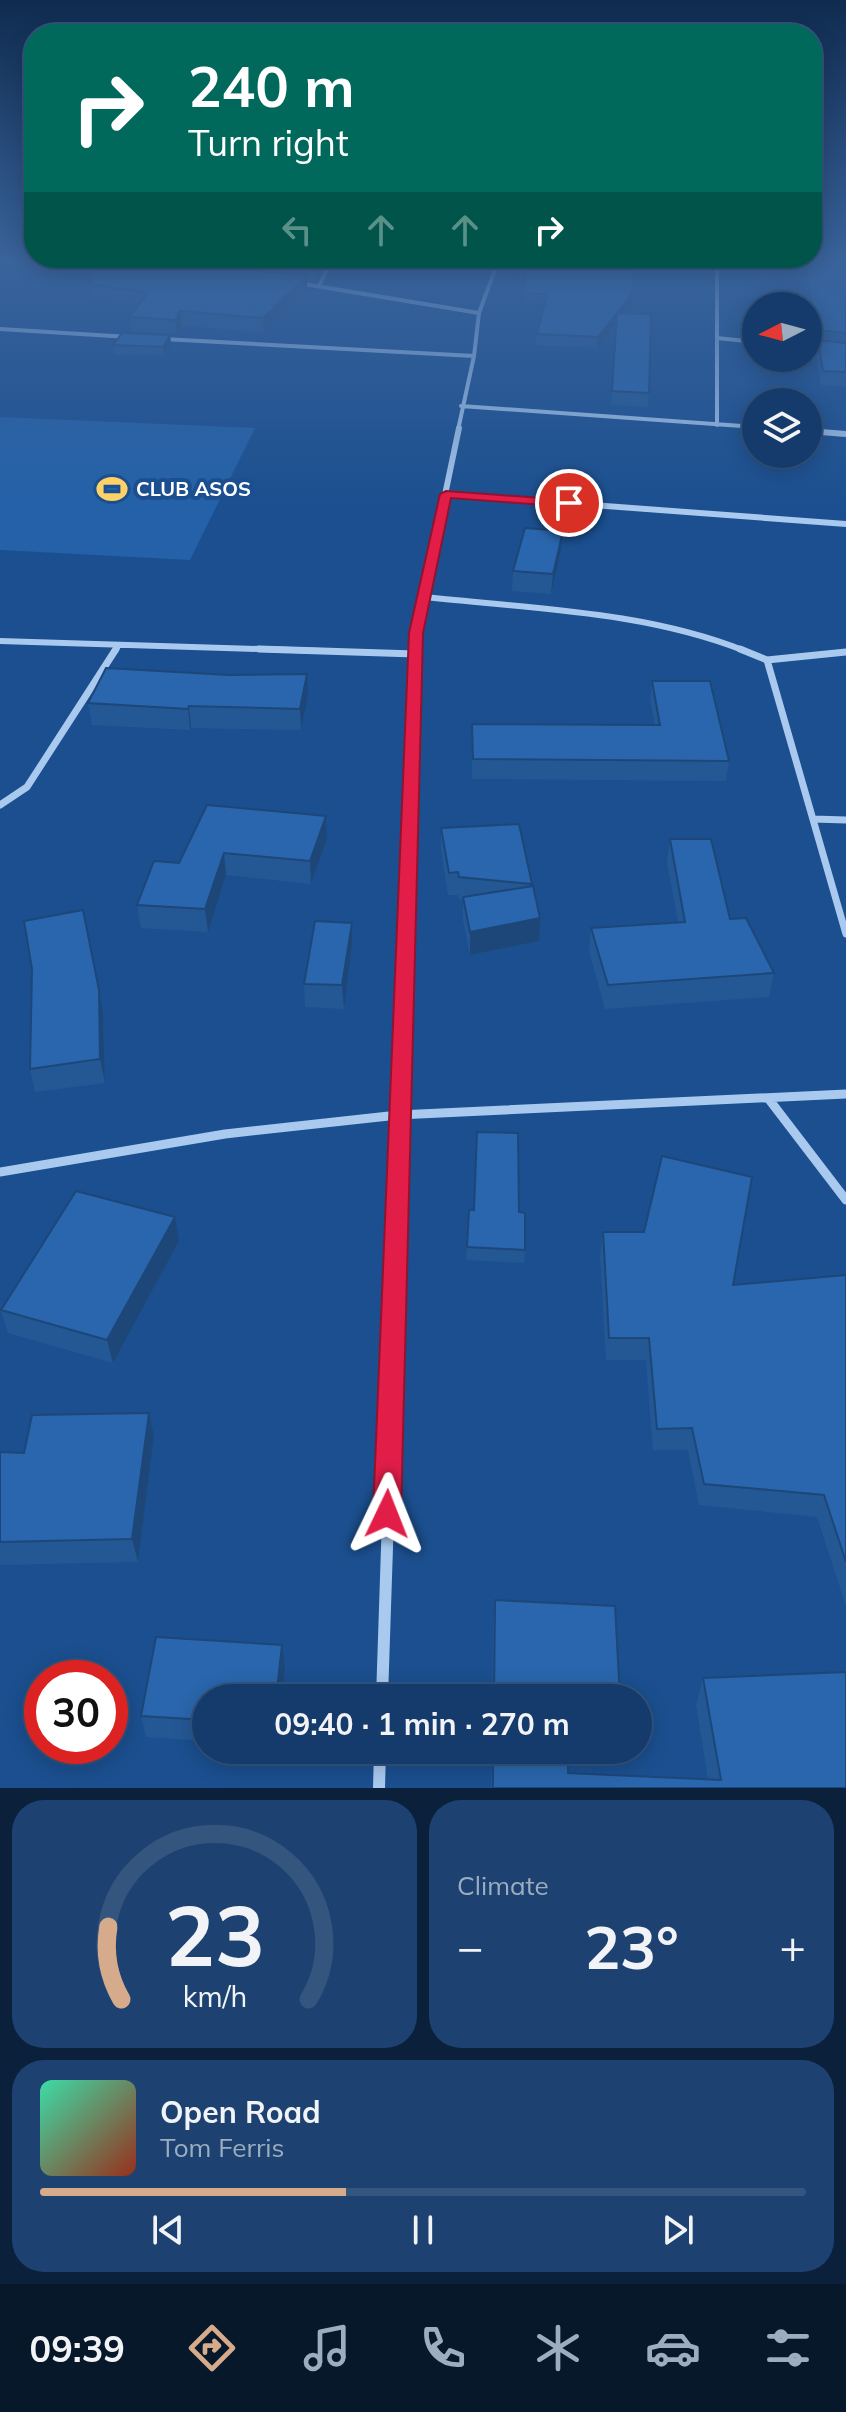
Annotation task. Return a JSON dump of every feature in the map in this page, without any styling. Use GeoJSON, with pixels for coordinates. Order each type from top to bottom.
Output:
{"type":"FeatureCollection","features":[{"type":"Feature","properties":{"kind":"street"},"geometry":{"type":"LineString","coordinates":[[236,342],[474,356]]}},
{"type":"Feature","properties":{"kind":"street"},"geometry":{"type":"LineString","coordinates":[[382,1684],[398,1115],[416,633],[426,597],[476,342]]}},
{"type":"Feature","properties":{"kind":"street"},"geometry":{"type":"LineString","coordinates":[[717,342],[717,425]]}},
{"type":"Feature","properties":{"kind":"street"},"geometry":{"type":"LineString","coordinates":[[822,349],[846,352]]}},
{"type":"Feature","properties":{"kind":"street"},"geometry":{"type":"LineString","coordinates":[[461,406],[742,426]]}},
{"type":"Feature","properties":{"kind":"street"},"geometry":{"type":"LineString","coordinates":[[822,432],[846,434]]}},
{"type":"Feature","properties":{"kind":"street"},"geometry":{"type":"LineString","coordinates":[[446,494],[846,524]]}},
{"type":"Feature","properties":{"kind":"street"},"geometry":{"type":"LineString","coordinates":[[426,597],[597,616],[678,629],[767,660],[846,652]]}},
{"type":"Feature","properties":{"kind":"street"},"geometry":{"type":"LineString","coordinates":[[0,641],[415,654]]}},
{"type":"Feature","properties":{"kind":"street"},"geometry":{"type":"LineString","coordinates":[[0,805],[27,787],[118,646]]}},
{"type":"Feature","properties":{"kind":"street"},"geometry":{"type":"LineString","coordinates":[[767,660],[846,934]]}},
{"type":"Feature","properties":{"kind":"street"},"geometry":{"type":"LineString","coordinates":[[813,819],[846,820]]}},
{"type":"Feature","properties":{"kind":"street"},"geometry":{"type":"LineString","coordinates":[[0,1172],[225,1134],[398,1115],[846,1094]]}},
{"type":"Feature","properties":{"kind":"street"},"geometry":{"type":"LineString","coordinates":[[768,1098],[846,1200]]}},
{"type":"Feature","properties":{"kind":"street"},"geometry":{"type":"LineString","coordinates":[[379,1788],[380,1764]]}},
{"type":"Feature","properties":{"kind":"shaded area","name":"CLUB ASOS"},"geometry":{"type":"Polygon","coordinates":[[[0,417],[255,428],[190,560],[0,550],[0,417]]]}},
{"type":"Feature","properties":{"kind":"building"},"geometry":{"type":"Polygon","coordinates":[[[115,342],[166,342],[163,347],[113,345],[115,342]]]}},
{"type":"Feature","properties":{"kind":"building"},"geometry":{"type":"Polygon","coordinates":[[[615,342],[650,342],[649,393],[612,391],[615,342]]]}},
{"type":"Feature","properties":{"kind":"building"},"geometry":{"type":"Polygon","coordinates":[[[822,342],[846,343],[846,372],[823,371],[822,342]]]}},
{"type":"Feature","properties":{"kind":"building"},"geometry":{"type":"Polygon","coordinates":[[[525,528],[563,531],[553,574],[513,571],[525,528]]]}},
{"type":"Feature","properties":{"kind":"building"},"geometry":{"type":"Polygon","coordinates":[[[106,668],[229,675],[307,674],[300,709],[189,706],[188,709],[88,703],[106,668]]]}},
{"type":"Feature","properties":{"kind":"building"},"geometry":{"type":"Polygon","coordinates":[[[652,681],[710,681],[729,761],[473,759],[472,724],[660,725],[652,681]]]}},
{"type":"Feature","properties":{"kind":"building"},"geometry":{"type":"Polygon","coordinates":[[[207,805],[326,816],[310,861],[224,853],[205,909],[137,905],[154,861],[179,863],[207,805]]]}},
{"type":"Feature","properties":{"kind":"building"},"geometry":{"type":"Polygon","coordinates":[[[519,824],[532,884],[459,877],[458,872],[449,873],[441,828],[519,824]]]}},
{"type":"Feature","properties":{"kind":"building"},"geometry":{"type":"Polygon","coordinates":[[[670,839],[711,839],[730,919],[746,918],[774,973],[608,985],[591,928],[685,922],[670,839]]]}},
{"type":"Feature","properties":{"kind":"building"},"geometry":{"type":"Polygon","coordinates":[[[533,886],[540,918],[470,932],[463,897],[533,886]]]}},
{"type":"Feature","properties":{"kind":"building"},"geometry":{"type":"Polygon","coordinates":[[[83,910],[99,990],[100,1059],[30,1069],[32,969],[24,921],[83,910]]]}},
{"type":"Feature","properties":{"kind":"building"},"geometry":{"type":"Polygon","coordinates":[[[315,921],[352,923],[342,985],[304,984],[315,921]]]}},
{"type":"Feature","properties":{"kind":"building"},"geometry":{"type":"Polygon","coordinates":[[[477,1132],[518,1133],[519,1212],[525,1213],[525,1250],[467,1247],[469,1210],[474,1210],[477,1132]]]}},
{"type":"Feature","properties":{"kind":"building"},"geometry":{"type":"Polygon","coordinates":[[[662,1156],[752,1177],[733,1285],[846,1275],[846,1562],[824,1495],[704,1484],[692,1428],[657,1429],[649,1338],[609,1338],[603,1232],[644,1232],[662,1156]]]}},
{"type":"Feature","properties":{"kind":"building"},"geometry":{"type":"Polygon","coordinates":[[[76,1191],[175,1217],[107,1340],[1,1310],[76,1191]]]}},
{"type":"Feature","properties":{"kind":"building"},"geometry":{"type":"Polygon","coordinates":[[[149,1413],[132,1539],[0,1542],[0,1452],[24,1453],[32,1415],[149,1413]]]}},
{"type":"Feature","properties":{"kind":"building"},"geometry":{"type":"Polygon","coordinates":[[[495,1600],[615,1606],[619,1684],[494,1684],[495,1600]]]}},
{"type":"Feature","properties":{"kind":"building"},"geometry":{"type":"Polygon","coordinates":[[[156,1637],[282,1645],[278,1684],[192,1684],[192,1719],[141,1716],[156,1637]]]}},
{"type":"Feature","properties":{"kind":"building"},"geometry":{"type":"Polygon","coordinates":[[[846,1672],[846,1788],[493,1788],[493,1764],[568,1764],[568,1773],[721,1780],[703,1678],[846,1672]]]}},
{"type":"Feature","properties":{"kind":"place","name":"CLUB ASOS"},"geometry":{"type":"Point","coordinates":[112,489]}},
{"type":"Feature","properties":{"kind":"route"},"geometry":{"type":"LineString","coordinates":[[387,1514],[416,633],[446,494],[569,503]]}}]}
